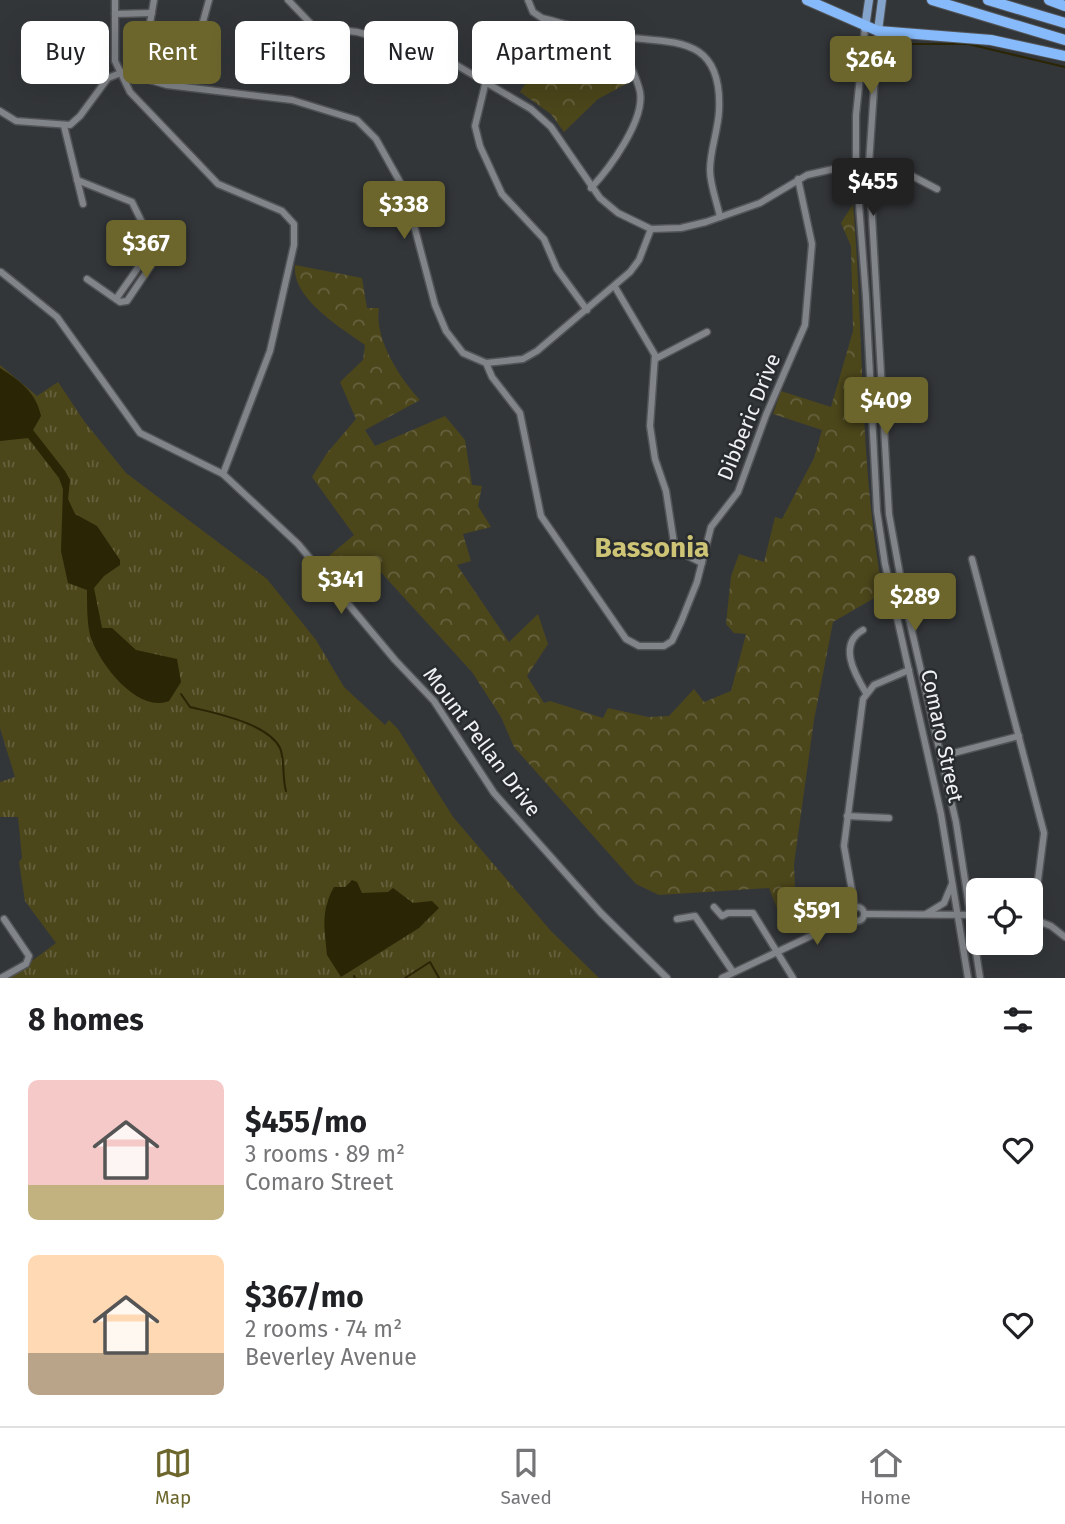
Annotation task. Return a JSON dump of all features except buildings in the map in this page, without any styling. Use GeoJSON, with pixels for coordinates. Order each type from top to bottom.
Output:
{"type":"FeatureCollection","features":[{"type":"Feature","properties":{"kind":"highway"},"geometry":{"type":"LineString","coordinates":[[807,0],[865,28],[878,31],[991,40],[1065,56]]}},
{"type":"Feature","properties":{"kind":"highway"},"geometry":{"type":"LineString","coordinates":[[932,0],[1065,40]]}},
{"type":"Feature","properties":{"kind":"highway"},"geometry":{"type":"LineString","coordinates":[[988,0],[1065,23]]}},
{"type":"Feature","properties":{"kind":"highway"},"geometry":{"type":"LineString","coordinates":[[1049,0],[1065,6]]}},
{"type":"Feature","properties":{"kind":"main road","name":"Comaro Street"},"geometry":{"type":"LineString","coordinates":[[865,28],[869,0]]}},
{"type":"Feature","properties":{"kind":"main road","name":"Comaro Street"},"geometry":{"type":"LineString","coordinates":[[878,31],[882,0]]}},
{"type":"Feature","properties":{"kind":"street"},"geometry":{"type":"LineString","coordinates":[[115,0],[118,72],[138,101],[214,181],[282,211],[294,225],[294,245],[270,351],[223,474]]}},
{"type":"Feature","properties":{"kind":"street"},"geometry":{"type":"LineString","coordinates":[[151,21],[154,0]]}},
{"type":"Feature","properties":{"kind":"street"},"geometry":{"type":"LineString","coordinates":[[203,21],[209,0]]}},
{"type":"Feature","properties":{"kind":"street"},"geometry":{"type":"LineString","coordinates":[[288,0],[314,27],[363,33],[430,51],[472,74]]}},
{"type":"Feature","properties":{"kind":"street"},"geometry":{"type":"LineString","coordinates":[[528,0],[540,17],[556,21]]}},
{"type":"Feature","properties":{"kind":"street"},"geometry":{"type":"LineString","coordinates":[[115,14],[152,13]]}},
{"type":"Feature","properties":{"kind":"street","name":"Comaro Street"},"geometry":{"type":"LineString","coordinates":[[865,28],[857,104],[856,164],[877,511],[885,564],[941,814],[960,915],[968,978]]}},
{"type":"Feature","properties":{"kind":"street","name":"Comaro Street"},"geometry":{"type":"LineString","coordinates":[[878,31],[869,163],[889,514],[904,597],[942,756],[967,878]]}},
{"type":"Feature","properties":{"kind":"street"},"geometry":{"type":"LineString","coordinates":[[635,38],[687,44],[712,70],[719,111],[710,175],[720,217]]}},
{"type":"Feature","properties":{"kind":"street"},"geometry":{"type":"LineString","coordinates":[[0,111],[16,121],[64,126],[76,121],[108,78],[118,72],[172,86],[301,101],[344,113],[362,123],[376,139],[405,191],[435,305],[446,331],[463,354],[486,363],[527,357],[587,310],[638,263],[650,229]]}},
{"type":"Feature","properties":{"kind":"street"},"geometry":{"type":"LineString","coordinates":[[591,188],[614,158],[639,106],[639,90],[635,80]]}},
{"type":"Feature","properties":{"kind":"street"},"geometry":{"type":"LineString","coordinates":[[485,84],[475,129],[484,157],[504,197],[544,239],[557,269],[587,310]]}},
{"type":"Feature","properties":{"kind":"street"},"geometry":{"type":"LineString","coordinates":[[490,84],[547,122],[591,188],[618,213],[650,229],[681,229],[720,217],[763,201],[798,179],[823,169],[856,164],[869,163],[907,172],[937,189]]}},
{"type":"Feature","properties":{"kind":"street"},"geometry":{"type":"LineString","coordinates":[[64,126],[83,204]]}},
{"type":"Feature","properties":{"kind":"street","name":"Dibberic Drive"},"geometry":{"type":"LineString","coordinates":[[486,363],[492,377],[520,413],[541,516],[629,642],[639,646],[667,645],[674,638],[691,600],[711,527],[738,492],[766,415],[805,325],[812,244],[798,179]]}},
{"type":"Feature","properties":{"kind":"street"},"geometry":{"type":"LineString","coordinates":[[77,180],[132,202],[154,245],[154,261],[127,301],[116,299],[87,279]]}},
{"type":"Feature","properties":{"kind":"street","name":"Mount Pellan Drive"},"geometry":{"type":"LineString","coordinates":[[1,272],[57,317],[140,433],[223,474],[298,544],[395,660],[434,701],[494,793],[601,913],[667,978]]}},
{"type":"Feature","properties":{"kind":"street"},"geometry":{"type":"LineString","coordinates":[[615,287],[651,345],[655,359],[649,417],[655,459],[667,495],[673,539],[680,552],[702,563]]}},
{"type":"Feature","properties":{"kind":"street"},"geometry":{"type":"LineString","coordinates":[[655,359],[707,332]]}},
{"type":"Feature","properties":{"kind":"street"},"geometry":{"type":"LineString","coordinates":[[972,559],[1044,833],[1038,878]]}},
{"type":"Feature","properties":{"kind":"street"},"geometry":{"type":"LineString","coordinates":[[863,629],[852,638],[848,646],[855,673],[866,693]]}},
{"type":"Feature","properties":{"kind":"street"},"geometry":{"type":"LineString","coordinates":[[855,908],[844,853],[866,693],[874,685],[909,670]]}},
{"type":"Feature","properties":{"kind":"street"},"geometry":{"type":"LineString","coordinates":[[942,756],[1019,736]]}},
{"type":"Feature","properties":{"kind":"street"},"geometry":{"type":"LineString","coordinates":[[847,816],[889,818]]}},
{"type":"Feature","properties":{"kind":"street"},"geometry":{"type":"LineString","coordinates":[[924,914],[944,903],[953,883]]}},
{"type":"Feature","properties":{"kind":"street"},"geometry":{"type":"LineString","coordinates":[[714,908],[720,916],[737,912],[753,913],[789,976]]}},
{"type":"Feature","properties":{"kind":"street"},"geometry":{"type":"LineString","coordinates":[[851,917],[850,911],[855,908],[861,909],[864,914]]}},
{"type":"Feature","properties":{"kind":"street"},"geometry":{"type":"LineString","coordinates":[[864,914],[966,915]]}},
{"type":"Feature","properties":{"kind":"street"},"geometry":{"type":"LineString","coordinates":[[722,978],[851,917],[859,920],[864,914]]}},
{"type":"Feature","properties":{"kind":"street"},"geometry":{"type":"LineString","coordinates":[[677,919],[695,916],[733,972]]}},
{"type":"Feature","properties":{"kind":"street"},"geometry":{"type":"LineString","coordinates":[[1,978],[26,964],[29,956],[4,919]]}},
{"type":"Feature","properties":{"kind":"street"},"geometry":{"type":"LineString","coordinates":[[1043,925],[1065,937]]}},
{"type":"Feature","properties":{"kind":"street","name":"Comaro Street"},"geometry":{"type":"LineString","coordinates":[[978,955],[980,978]]}},
{"type":"Feature","properties":{"kind":"green space"},"geometry":{"type":"Polygon","coordinates":[[[525,84],[626,84],[598,99],[564,132],[551,114],[520,92],[525,84]]]}},
{"type":"Feature","properties":{"kind":"green space"},"geometry":{"type":"Polygon","coordinates":[[[853,204],[866,448],[875,545],[883,593],[833,622],[814,720],[794,864],[795,889],[805,924],[787,934],[769,888],[659,895],[636,884],[514,747],[501,717],[472,672],[377,568],[348,589],[324,560],[354,535],[312,477],[327,453],[356,419],[340,382],[363,360],[365,345],[331,321],[309,300],[296,277],[295,265],[362,278],[367,308],[379,308],[380,332],[390,358],[420,400],[365,430],[375,446],[445,416],[465,440],[472,485],[482,486],[478,506],[491,527],[463,534],[471,561],[457,565],[509,642],[538,614],[548,644],[527,676],[544,703],[550,701],[603,718],[608,708],[648,717],[669,716],[694,689],[704,702],[731,691],[746,634],[734,633],[726,624],[731,576],[739,554],[764,562],[775,517],[782,519],[814,458],[822,430],[773,414],[781,391],[831,407],[853,331],[851,246],[841,223],[853,204]]]}},
{"type":"Feature","properties":{"kind":"green space"},"geometry":{"type":"Polygon","coordinates":[[[0,365],[37,396],[58,382],[84,421],[126,473],[267,579],[316,640],[344,687],[385,725],[389,720],[398,729],[453,817],[551,931],[599,978],[9,978],[56,943],[25,901],[19,862],[22,858],[18,817],[0,817],[0,782],[15,777],[0,728],[0,365]]]}},
{"type":"Feature","properties":{"kind":"shaded area"},"geometry":{"type":"Polygon","coordinates":[[[0,368],[20,383],[35,400],[41,416],[33,430],[70,480],[68,499],[75,514],[97,526],[120,560],[120,565],[104,576],[94,588],[102,628],[112,628],[136,650],[177,659],[181,682],[169,701],[157,703],[132,693],[110,671],[94,646],[88,624],[87,590],[68,583],[61,551],[63,489],[59,478],[28,438],[0,441],[0,368]]]}},
{"type":"Feature","properties":{"kind":"shaded area"},"geometry":{"type":"Polygon","coordinates":[[[352,880],[357,882],[362,893],[388,892],[393,888],[413,903],[432,901],[439,908],[419,928],[341,977],[327,955],[325,913],[334,887],[345,887],[352,880]]]}},
{"type":"Feature","properties":{"kind":"waterway"},"geometry":{"type":"LineString","coordinates":[[905,44],[968,44],[1065,67]]}},
{"type":"Feature","properties":{"kind":"waterway"},"geometry":{"type":"LineString","coordinates":[[181,694],[190,707],[240,720],[274,739],[282,752],[286,791]]}},
{"type":"Feature","properties":{"kind":"waterway"},"geometry":{"type":"LineString","coordinates":[[405,978],[430,962],[439,978]]}},
{"type":"Feature","properties":{"kind":"district","name":"Bassonia"},"geometry":{"type":"Point","coordinates":[652,547]}}]}
